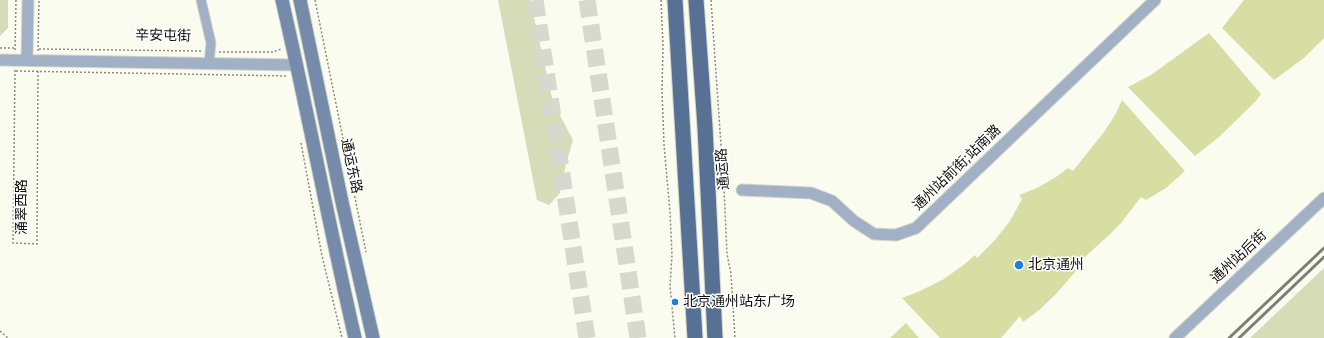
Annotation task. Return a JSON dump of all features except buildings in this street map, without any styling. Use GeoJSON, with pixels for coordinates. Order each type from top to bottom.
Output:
{"type":"FeatureCollection","features":[{"type":"Feature","properties":{"kind":"main road"},"geometry":{"type":"LineString","coordinates":[[282,0],[291,65],[325,202],[355,338]]}},
{"type":"Feature","properties":{"kind":"main road","name":"通运东路"},"geometry":{"type":"LineString","coordinates":[[300,0],[342,202],[373,338]]}},
{"type":"Feature","properties":{"kind":"main road"},"geometry":{"type":"LineString","coordinates":[[675,0],[695,338]]}},
{"type":"Feature","properties":{"kind":"main road","name":"通运路"},"geometry":{"type":"LineString","coordinates":[[696,0],[705,127],[715,338]]}},
{"type":"Feature","properties":{"kind":"street"},"geometry":{"type":"LineString","coordinates":[[27,60],[28,0]]}},
{"type":"Feature","properties":{"kind":"street"},"geometry":{"type":"LineString","coordinates":[[201,0],[211,43],[209,63]]}},
{"type":"Feature","properties":{"kind":"street","name":"通州站前街;站南潞"},"geometry":{"type":"LineString","coordinates":[[742,190],[811,193],[832,202],[854,221],[874,234],[896,235],[916,228],[1155,0]]}},
{"type":"Feature","properties":{"kind":"street","name":"辛安屯街"},"geometry":{"type":"LineString","coordinates":[[0,60],[15,66],[27,60],[291,65]]}},
{"type":"Feature","properties":{"kind":"street","name":"通州站后街"},"geometry":{"type":"LineString","coordinates":[[1175,338],[1324,198]]}},
{"type":"Feature","properties":{"kind":"path","name":"涌翠西路"},"geometry":{"type":"LineString","coordinates":[[16,0],[13,243],[37,244],[39,0]]}},
{"type":"Feature","properties":{"kind":"path","name":"通运东路"},"geometry":{"type":"LineString","coordinates":[[315,0],[366,252]]}},
{"type":"Feature","properties":{"kind":"path"},"geometry":{"type":"LineString","coordinates":[[661,0],[664,145],[670,212],[672,255],[670,286],[675,338]]}},
{"type":"Feature","properties":{"kind":"path","name":"通运路"},"geometry":{"type":"LineString","coordinates":[[711,0],[727,254],[731,274],[735,338]]}},
{"type":"Feature","properties":{"kind":"path","name":"辛安屯街"},"geometry":{"type":"LineString","coordinates":[[0,48],[210,52],[273,52],[282,49],[291,65]]}},
{"type":"Feature","properties":{"kind":"path"},"geometry":{"type":"LineString","coordinates":[[15,66],[38,72],[288,76],[291,65]]}},
{"type":"Feature","properties":{"kind":"path"},"geometry":{"type":"LineString","coordinates":[[301,143],[322,256],[342,338]]}},
{"type":"Feature","properties":{"kind":"path"},"geometry":{"type":"LineString","coordinates":[[0,331],[8,338]]}},
{"type":"Feature","properties":{"kind":"green space"},"geometry":{"type":"Polygon","coordinates":[[[0,0],[8,0],[8,28],[0,36],[0,0]]]}},
{"type":"Feature","properties":{"kind":"green space"},"geometry":{"type":"Polygon","coordinates":[[[498,0],[530,0],[553,102],[573,140],[560,193],[549,205],[537,200],[498,0]]]}},
{"type":"Feature","properties":{"kind":"green space"},"geometry":{"type":"Polygon","coordinates":[[[1324,268],[1324,338],[1250,338],[1324,268]]]}},
{"type":"Feature","properties":{"kind":"tunnel"},"geometry":{"type":"LineString","coordinates":[[535,0],[587,338]]}},
{"type":"Feature","properties":{"kind":"tunnel"},"geometry":{"type":"LineString","coordinates":[[587,0],[638,338]]}},
{"type":"Feature","properties":{"kind":"railway"},"geometry":{"type":"LineString","coordinates":[[1229,338],[1324,248]]}},
{"type":"Feature","properties":{"kind":"railway"},"geometry":{"type":"LineString","coordinates":[[1239,338],[1324,257]]}},
{"type":"Feature","properties":{"kind":"place","name":"北京通州"},"geometry":{"type":"Point","coordinates":[1019,265]}},
{"type":"Feature","properties":{"kind":"place","name":"北京通州站东广场"},"geometry":{"type":"Point","coordinates":[675,302]}}]}
